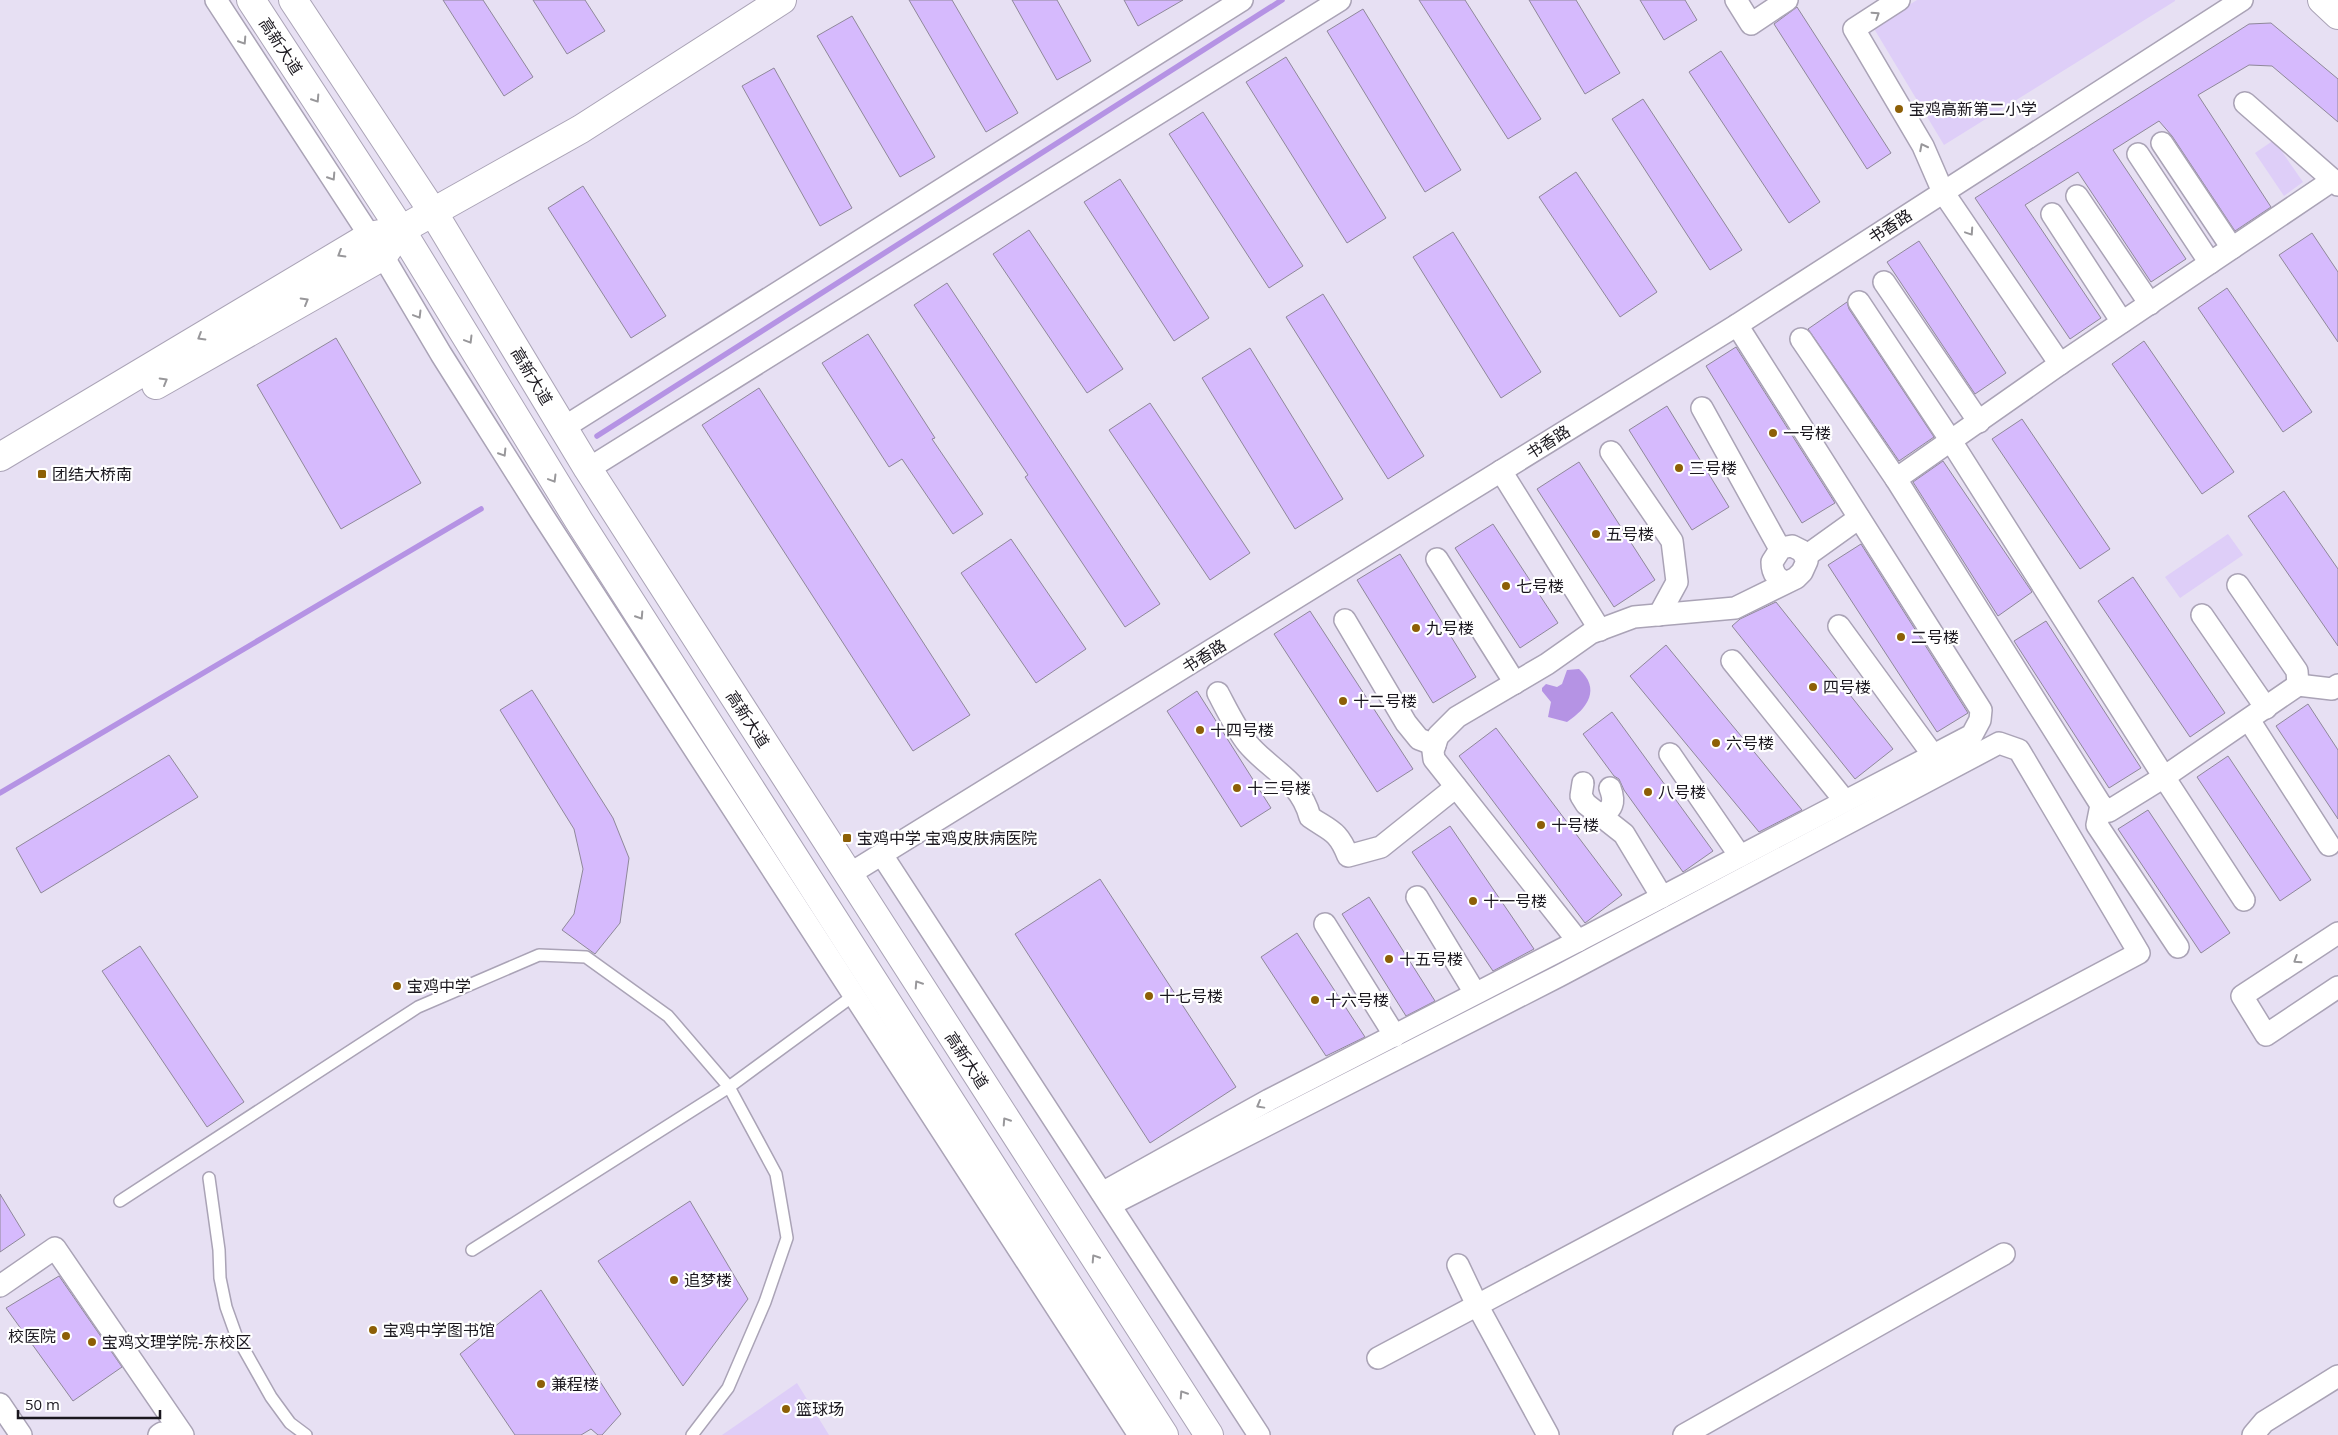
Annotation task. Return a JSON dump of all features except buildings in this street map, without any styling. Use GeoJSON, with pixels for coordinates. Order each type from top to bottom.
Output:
{"type":"FeatureCollection","features":[{"type":"Feature","properties":{"kind":"main road","name":"高新大道"},"geometry":{"type":"LineString","coordinates":[[251,0],[401,230],[864,987],[1164,1435]]}},
{"type":"Feature","properties":{"kind":"main road","name":"高新大道"},"geometry":{"type":"LineString","coordinates":[[293,0],[434,212],[588,469],[1209,1435]]}},
{"type":"Feature","properties":{"kind":"main road"},"geometry":{"type":"LineString","coordinates":[[0,474],[401,230],[581,129],[782,0]]}},
{"type":"Feature","properties":{"kind":"main road"},"geometry":{"type":"LineString","coordinates":[[2322,0],[2338,15]]}},
{"type":"Feature","properties":{"kind":"main road"},"geometry":{"type":"LineString","coordinates":[[0,457],[377,246]]}},
{"type":"Feature","properties":{"kind":"street"},"geometry":{"type":"LineString","coordinates":[[216,0],[377,246],[441,354],[542,514],[864,987],[1139,1435]]}},
{"type":"Feature","properties":{"kind":"street"},"geometry":{"type":"LineString","coordinates":[[563,428],[1242,0]]}},
{"type":"Feature","properties":{"kind":"street"},"geometry":{"type":"LineString","coordinates":[[588,469],[1340,0]]}},
{"type":"Feature","properties":{"kind":"street"},"geometry":{"type":"LineString","coordinates":[[1736,0],[1751,24],[1787,0]]}},
{"type":"Feature","properties":{"kind":"street"},"geometry":{"type":"LineString","coordinates":[[1899,0],[1854,29],[1923,146],[1943,192],[2060,364]]}},
{"type":"Feature","properties":{"kind":"street","name":"书香路"},"geometry":{"type":"LineString","coordinates":[[848,875],[1737,325],[2242,0]]}},
{"type":"Feature","properties":{"kind":"street"},"geometry":{"type":"LineString","coordinates":[[1896,480],[2060,364],[2232,248],[2335,182],[2245,103]]}},
{"type":"Feature","properties":{"kind":"street"},"geometry":{"type":"LineString","coordinates":[[2162,143],[2232,248]]}},
{"type":"Feature","properties":{"kind":"street"},"geometry":{"type":"LineString","coordinates":[[2138,154],[2210,263]]}},
{"type":"Feature","properties":{"kind":"street"},"geometry":{"type":"LineString","coordinates":[[2077,196],[2150,304]]}},
{"type":"Feature","properties":{"kind":"street"},"geometry":{"type":"LineString","coordinates":[[2052,214],[2122,322]]}},
{"type":"Feature","properties":{"kind":"street"},"geometry":{"type":"LineString","coordinates":[[1884,282],[1979,422]]}},
{"type":"Feature","properties":{"kind":"street"},"geometry":{"type":"LineString","coordinates":[[1859,302],[1951,441],[2244,900]]}},
{"type":"Feature","properties":{"kind":"street"},"geometry":{"type":"LineString","coordinates":[[1106,1199],[1269,1100],[1972,735],[1980,720],[1980,710],[1737,325]]}},
{"type":"Feature","properties":{"kind":"street"},"geometry":{"type":"LineString","coordinates":[[1801,339],[1896,480],[2101,804],[2109,811],[2164,777],[2298,685],[2336,691]]}},
{"type":"Feature","properties":{"kind":"street"},"geometry":{"type":"LineString","coordinates":[[1702,408],[1780,549]]}},
{"type":"Feature","properties":{"kind":"street"},"geometry":{"type":"LineString","coordinates":[[1611,452],[1672,541],[1677,582],[1659,615]]}},
{"type":"Feature","properties":{"kind":"street"},"geometry":{"type":"LineString","coordinates":[[1501,471],[1600,630]]}},
{"type":"Feature","properties":{"kind":"street"},"geometry":{"type":"LineString","coordinates":[[1806,556],[1859,518]]}},
{"type":"Feature","properties":{"kind":"street"},"geometry":{"type":"LineString","coordinates":[[1578,941],[1434,759],[1433,751],[1438,736],[1456,717],[1516,683],[1591,633],[1634,617],[1735,608],[1788,582],[1802,572],[1807,561],[1802,551],[1792,546],[1780,549],[1774,556],[1772,568],[1778,578],[1788,582]]}},
{"type":"Feature","properties":{"kind":"street"},"geometry":{"type":"LineString","coordinates":[[1437,559],[1516,683]]}},
{"type":"Feature","properties":{"kind":"street"},"geometry":{"type":"LineString","coordinates":[[2238,585],[2297,671],[2298,685]]}},
{"type":"Feature","properties":{"kind":"street"},"geometry":{"type":"LineString","coordinates":[[2202,615],[2329,845]]}},
{"type":"Feature","properties":{"kind":"street"},"geometry":{"type":"LineString","coordinates":[[1345,620],[1406,723],[1419,739],[1435,745]]}},
{"type":"Feature","properties":{"kind":"street"},"geometry":{"type":"LineString","coordinates":[[1839,626],[1933,755]]}},
{"type":"Feature","properties":{"kind":"street"},"geometry":{"type":"LineString","coordinates":[[1732,661],[1845,801]]}},
{"type":"Feature","properties":{"kind":"street"},"geometry":{"type":"LineString","coordinates":[[1218,693],[1248,744],[1292,783],[1306,802],[1310,817],[1337,834],[1348,856],[1381,847],[1456,787]]}},
{"type":"Feature","properties":{"kind":"street"},"geometry":{"type":"LineString","coordinates":[[1106,1199],[1559,976],[1999,743],[2019,750],[2139,953],[1378,1358]]}},
{"type":"Feature","properties":{"kind":"street"},"geometry":{"type":"LineString","coordinates":[[1670,754],[1740,856]]}},
{"type":"Feature","properties":{"kind":"street"},"geometry":{"type":"LineString","coordinates":[[1584,783],[1581,796],[1586,804],[1624,834],[1662,897]]}},
{"type":"Feature","properties":{"kind":"street"},"geometry":{"type":"LineString","coordinates":[[1598,814],[1604,813],[1613,804],[1614,799],[1610,788]]}},
{"type":"Feature","properties":{"kind":"street"},"geometry":{"type":"LineString","coordinates":[[2101,804],[2097,825],[2178,947]]}},
{"type":"Feature","properties":{"kind":"street"},"geometry":{"type":"LineString","coordinates":[[882,855],[1259,1435]]}},
{"type":"Feature","properties":{"kind":"street"},"geometry":{"type":"LineString","coordinates":[[1418,897],[1475,993]]}},
{"type":"Feature","properties":{"kind":"street"},"geometry":{"type":"LineString","coordinates":[[1325,924],[1395,1036]]}},
{"type":"Feature","properties":{"kind":"street"},"geometry":{"type":"LineString","coordinates":[[2338,933],[2242,996],[2266,1035],[2338,987]]}},
{"type":"Feature","properties":{"kind":"street"},"geometry":{"type":"LineString","coordinates":[[0,1286],[55,1248],[183,1435]]}},
{"type":"Feature","properties":{"kind":"street"},"geometry":{"type":"LineString","coordinates":[[1684,1435],[2004,1254]]}},
{"type":"Feature","properties":{"kind":"street"},"geometry":{"type":"LineString","coordinates":[[1458,1265],[1477,1305],[1548,1435]]}},
{"type":"Feature","properties":{"kind":"street"},"geometry":{"type":"LineString","coordinates":[[2253,1435],[2264,1422],[2338,1376]]}},
{"type":"Feature","properties":{"kind":"street"},"geometry":{"type":"LineString","coordinates":[[0,1404],[21,1435]]}},
{"type":"Feature","properties":{"kind":"street"},"geometry":{"type":"LineString","coordinates":[[159,1435],[162,1433],[177,1435]]}},
{"type":"Feature","properties":{"kind":"lane"},"geometry":{"type":"LineString","coordinates":[[120,1202],[418,1006],[539,956],[586,957],[668,1016],[729,1087],[776,1174],[786,1238],[765,1302],[728,1388],[692,1435]]}},
{"type":"Feature","properties":{"kind":"lane"},"geometry":{"type":"LineString","coordinates":[[472,1250],[729,1087],[864,987]]}},
{"type":"Feature","properties":{"kind":"lane"},"geometry":{"type":"LineString","coordinates":[[208,1178],[219,1250],[220,1278],[226,1307],[236,1335],[271,1397],[290,1423],[306,1435]]}},
{"type":"Feature","properties":{"kind":"shaded area"},"geometry":{"type":"Polygon","coordinates":[[[1917,0],[2175,1],[1944,145],[1873,27],[1917,0]]]}},
{"type":"Feature","properties":{"kind":"shaded area"},"geometry":{"type":"Polygon","coordinates":[[[2274,140],[2303,182],[2284,196],[2255,153],[2274,140]]]}},
{"type":"Feature","properties":{"kind":"shaded area"},"geometry":{"type":"Polygon","coordinates":[[[2228,534],[2243,555],[2180,598],[2165,577],[2228,534]]]}},
{"type":"Feature","properties":{"kind":"shaded area"},"geometry":{"type":"Polygon","coordinates":[[[1579,669],[1586,676],[1589,684],[1589,698],[1586,704],[1581,711],[1567,722],[1548,717],[1551,702],[1542,691],[1542,688],[1546,684],[1557,687],[1562,684],[1567,670],[1579,669]]]}},
{"type":"Feature","properties":{"kind":"shaded area","name":"篮球场"},"geometry":{"type":"Polygon","coordinates":[[[797,1383],[829,1435],[722,1435],[797,1383]]]}},
{"type":"Feature","properties":{"kind":"waterway"},"geometry":{"type":"LineString","coordinates":[[597,436],[1282,0]]}},
{"type":"Feature","properties":{"kind":"waterway"},"geometry":{"type":"LineString","coordinates":[[0,793],[481,509]]}},
{"type":"Feature","properties":{"kind":"place","name":"宝鸡高新第二小学"},"geometry":{"type":"Point","coordinates":[1899,109]}},
{"type":"Feature","properties":{"kind":"place","name":"一号楼"},"geometry":{"type":"Point","coordinates":[1773,433]}},
{"type":"Feature","properties":{"kind":"place","name":"三号楼"},"geometry":{"type":"Point","coordinates":[1679,468]}},
{"type":"Feature","properties":{"kind":"place","name":"团结大桥南"},"geometry":{"type":"Point","coordinates":[42,474]}},
{"type":"Feature","properties":{"kind":"place","name":"五号楼"},"geometry":{"type":"Point","coordinates":[1596,534]}},
{"type":"Feature","properties":{"kind":"place","name":"七号楼"},"geometry":{"type":"Point","coordinates":[1506,586]}},
{"type":"Feature","properties":{"kind":"place","name":"九号楼"},"geometry":{"type":"Point","coordinates":[1416,628]}},
{"type":"Feature","properties":{"kind":"place","name":"二号楼"},"geometry":{"type":"Point","coordinates":[1901,637]}},
{"type":"Feature","properties":{"kind":"place","name":"四号楼"},"geometry":{"type":"Point","coordinates":[1813,687]}},
{"type":"Feature","properties":{"kind":"place","name":"十二号楼"},"geometry":{"type":"Point","coordinates":[1343,701]}},
{"type":"Feature","properties":{"kind":"place","name":"十四号楼"},"geometry":{"type":"Point","coordinates":[1200,730]}},
{"type":"Feature","properties":{"kind":"place","name":"六号楼"},"geometry":{"type":"Point","coordinates":[1716,743]}},
{"type":"Feature","properties":{"kind":"place","name":"十三号楼"},"geometry":{"type":"Point","coordinates":[1237,788]}},
{"type":"Feature","properties":{"kind":"place","name":"八号楼"},"geometry":{"type":"Point","coordinates":[1648,792]}},
{"type":"Feature","properties":{"kind":"place","name":"十号楼"},"geometry":{"type":"Point","coordinates":[1541,825]}},
{"type":"Feature","properties":{"kind":"place","name":"宝鸡中学 宝鸡皮肤病医院"},"geometry":{"type":"Point","coordinates":[847,838]}},
{"type":"Feature","properties":{"kind":"place","name":"十一号楼"},"geometry":{"type":"Point","coordinates":[1473,901]}},
{"type":"Feature","properties":{"kind":"place","name":"十五号楼"},"geometry":{"type":"Point","coordinates":[1389,959]}},
{"type":"Feature","properties":{"kind":"place","name":"宝鸡中学"},"geometry":{"type":"Point","coordinates":[397,986]}},
{"type":"Feature","properties":{"kind":"place","name":"十七号楼"},"geometry":{"type":"Point","coordinates":[1149,996]}},
{"type":"Feature","properties":{"kind":"place","name":"十六号楼"},"geometry":{"type":"Point","coordinates":[1315,1000]}},
{"type":"Feature","properties":{"kind":"place","name":"追梦楼"},"geometry":{"type":"Point","coordinates":[674,1280]}},
{"type":"Feature","properties":{"kind":"place","name":"宝鸡中学图书馆"},"geometry":{"type":"Point","coordinates":[373,1330]}},
{"type":"Feature","properties":{"kind":"place","name":"校医院"},"geometry":{"type":"Point","coordinates":[66,1336]}},
{"type":"Feature","properties":{"kind":"place","name":"宝鸡文理学院-东校区"},"geometry":{"type":"Point","coordinates":[92,1342]}},
{"type":"Feature","properties":{"kind":"place","name":"兼程楼"},"geometry":{"type":"Point","coordinates":[541,1384]}},
{"type":"Feature","properties":{"kind":"place","name":"篮球场"},"geometry":{"type":"Point","coordinates":[786,1409]}}]}
